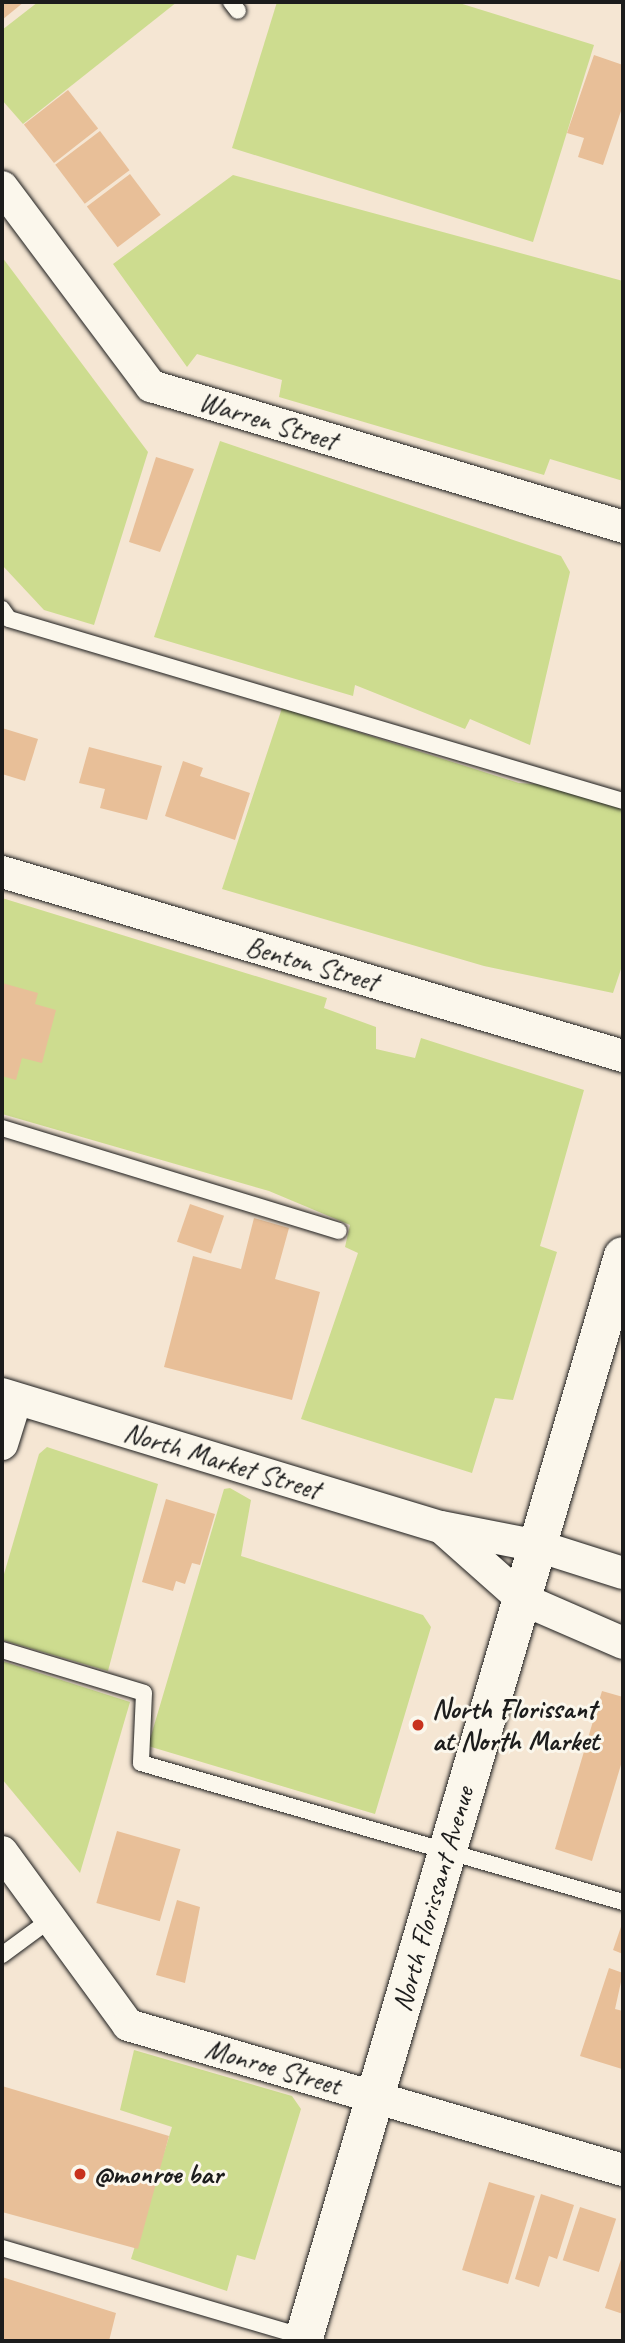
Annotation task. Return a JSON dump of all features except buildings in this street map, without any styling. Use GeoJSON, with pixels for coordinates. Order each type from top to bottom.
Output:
{"type":"FeatureCollection","features":[{"type":"Feature","properties":{"kind":"main road","name":"North Florissant Avenue"},"geometry":{"type":"LineString","coordinates":[[309,2340],[375,2097],[623,1256]]}},
{"type":"Feature","properties":{"kind":"street","name":"Warren Street"},"geometry":{"type":"LineString","coordinates":[[2,187],[151,386],[623,527]]}},
{"type":"Feature","properties":{"kind":"street","name":"Benton Street"},"geometry":{"type":"LineString","coordinates":[[2,872],[623,1056]]}},
{"type":"Feature","properties":{"kind":"street","name":"North Market Street"},"geometry":{"type":"LineString","coordinates":[[9,1397],[441,1527],[538,1546],[623,1573]]}},
{"type":"Feature","properties":{"kind":"street"},"geometry":{"type":"LineString","coordinates":[[2,1444],[9,1397]]}},
{"type":"Feature","properties":{"kind":"street","name":"North Market Street"},"geometry":{"type":"LineString","coordinates":[[441,1527],[522,1599],[623,1643]]}},
{"type":"Feature","properties":{"kind":"street","name":"Monroe Street"},"geometry":{"type":"LineString","coordinates":[[2,1852],[128,2025],[623,2170]]}},
{"type":"Feature","properties":{"kind":"lane"},"geometry":{"type":"LineString","coordinates":[[2,609],[9,619],[623,800]]}},
{"type":"Feature","properties":{"kind":"lane"},"geometry":{"type":"LineString","coordinates":[[2,1128],[339,1231]]}},
{"type":"Feature","properties":{"kind":"lane"},"geometry":{"type":"LineString","coordinates":[[2,1650],[144,1693],[141,1763],[623,1902]]}},
{"type":"Feature","properties":{"kind":"lane"},"geometry":{"type":"LineString","coordinates":[[2,1955],[51,1919]]}},
{"type":"Feature","properties":{"kind":"lane"},"geometry":{"type":"LineString","coordinates":[[2,2248],[309,2340]]}},
{"type":"Feature","properties":{"kind":"green space"},"geometry":{"type":"Polygon","coordinates":[[[38,2],[177,2],[23,124],[2,100],[2,30],[38,2]]]}},
{"type":"Feature","properties":{"kind":"green space"},"geometry":{"type":"Polygon","coordinates":[[[277,2],[456,2],[594,45],[533,242],[232,148],[277,2]]]}},
{"type":"Feature","properties":{"kind":"green space"},"geometry":{"type":"Polygon","coordinates":[[[233,175],[623,281],[623,481],[550,459],[544,475],[279,397],[282,380],[197,354],[187,367],[113,264],[233,175]]]}},
{"type":"Feature","properties":{"kind":"green space"},"geometry":{"type":"Polygon","coordinates":[[[2,257],[148,452],[94,625],[44,610],[2,565],[2,257]]]}},
{"type":"Feature","properties":{"kind":"green space"},"geometry":{"type":"Polygon","coordinates":[[[220,441],[561,556],[570,572],[530,745],[470,719],[465,729],[355,685],[353,696],[154,637],[220,441]]]}},
{"type":"Feature","properties":{"kind":"green space"},"geometry":{"type":"Polygon","coordinates":[[[282,708],[519,783],[550,785],[623,808],[623,963],[613,993],[484,966],[222,889],[282,708]]]}},
{"type":"Feature","properties":{"kind":"green space"},"geometry":{"type":"Polygon","coordinates":[[[2,898],[327,998],[324,1008],[376,1027],[376,1049],[415,1058],[421,1038],[584,1090],[540,1246],[557,1252],[513,1400],[495,1398],[472,1473],[301,1419],[358,1253],[345,1247],[350,1225],[269,1191],[2,1114],[2,898]]]}},
{"type":"Feature","properties":{"kind":"green space"},"geometry":{"type":"Polygon","coordinates":[[[47,1447],[158,1484],[108,1671],[2,1640],[2,1581],[39,1454],[47,1447]]]}},
{"type":"Feature","properties":{"kind":"green space"},"geometry":{"type":"Polygon","coordinates":[[[230,1488],[251,1500],[241,1556],[423,1615],[431,1627],[375,1814],[148,1746],[224,1489],[230,1488]]]}},
{"type":"Feature","properties":{"kind":"green space"},"geometry":{"type":"Polygon","coordinates":[[[2,1661],[130,1702],[80,1873],[2,1779],[2,1661]]]}},
{"type":"Feature","properties":{"kind":"green space"},"geometry":{"type":"Polygon","coordinates":[[[134,2050],[292,2096],[301,2109],[255,2260],[237,2255],[227,2291],[131,2259],[172,2127],[120,2110],[134,2050]]]}},
{"type":"Feature","properties":{"kind":"place","name":"North Florissant at North Market"},"geometry":{"type":"Point","coordinates":[418,1725]}},
{"type":"Feature","properties":{"kind":"place","name":"@monroe bar"},"geometry":{"type":"Point","coordinates":[80,2174]}}]}
